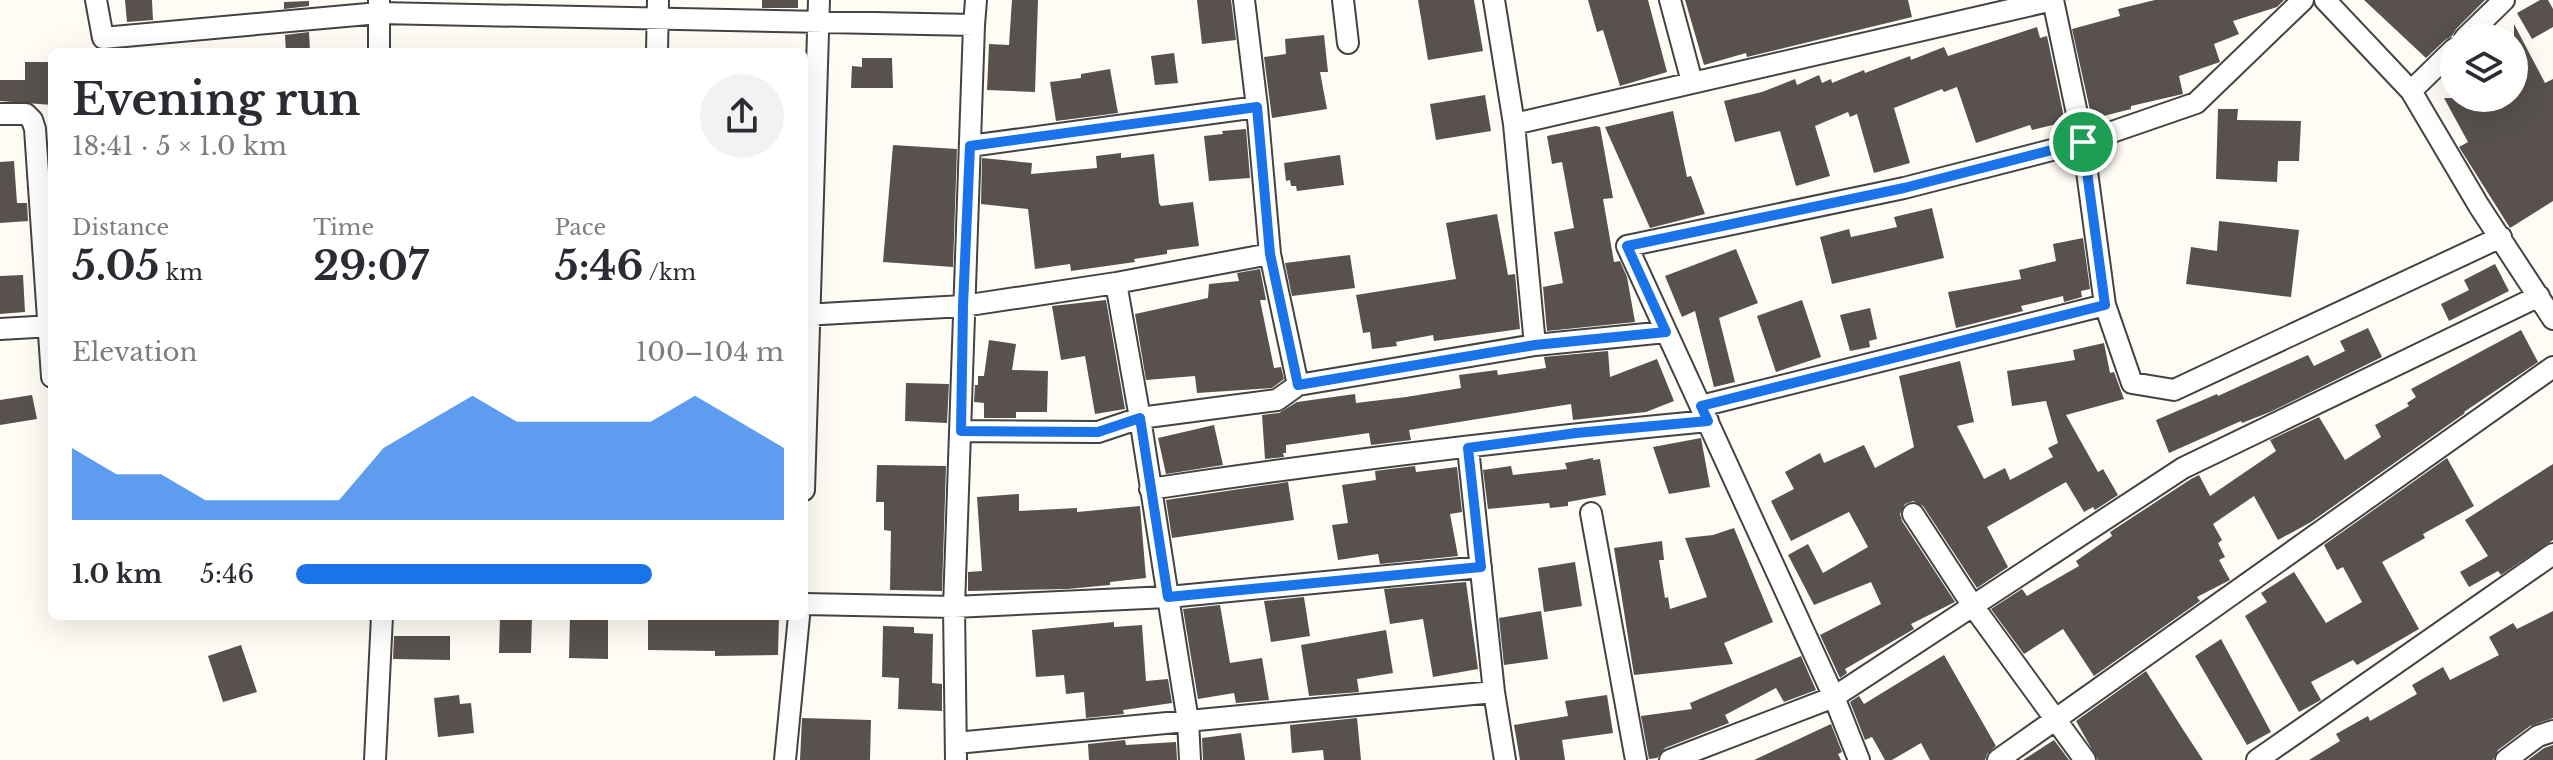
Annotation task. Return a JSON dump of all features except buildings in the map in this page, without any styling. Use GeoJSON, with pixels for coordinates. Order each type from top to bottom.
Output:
{"type":"FeatureCollection","features":[{"type":"Feature","properties":{"kind":"street"},"geometry":{"type":"LineString","coordinates":[[96,0],[103,45],[379,7],[818,10],[974,25]]}},
{"type":"Feature","properties":{"kind":"street"},"geometry":{"type":"LineString","coordinates":[[976,0],[954,607],[956,751],[1188,721],[1494,692]]}},
{"type":"Feature","properties":{"kind":"street"},"geometry":{"type":"LineString","coordinates":[[1244,0],[1270,254],[1298,385]]}},
{"type":"Feature","properties":{"kind":"street"},"geometry":{"type":"LineString","coordinates":[[1343,0],[1348,43]]}},
{"type":"Feature","properties":{"kind":"street"},"geometry":{"type":"LineString","coordinates":[[1494,0],[1514,124],[1535,345]]}},
{"type":"Feature","properties":{"kind":"street"},"geometry":{"type":"LineString","coordinates":[[1670,0],[1692,82]]}},
{"type":"Feature","properties":{"kind":"street"},"geometry":{"type":"LineString","coordinates":[[1514,124],[2053,0],[2083,142],[2105,305],[2132,383],[2174,390],[2501,237]]}},
{"type":"Feature","properties":{"kind":"street"},"geometry":{"type":"LineString","coordinates":[[1859,760],[1834,697],[1627,246],[1904,188],[2083,142],[2196,103],[2303,0]]}},
{"type":"Feature","properties":{"kind":"street"},"geometry":{"type":"LineString","coordinates":[[2325,0],[2411,91],[2553,319]]}},
{"type":"Feature","properties":{"kind":"street"},"geometry":{"type":"LineString","coordinates":[[2479,24],[2504,0]]}},
{"type":"Feature","properties":{"kind":"street"},"geometry":{"type":"LineString","coordinates":[[379,7],[379,48]]}},
{"type":"Feature","properties":{"kind":"street"},"geometry":{"type":"LineString","coordinates":[[657,9],[657,48]]}},
{"type":"Feature","properties":{"kind":"street"},"geometry":{"type":"LineString","coordinates":[[808,287],[818,10]]}},
{"type":"Feature","properties":{"kind":"street"},"geometry":{"type":"LineString","coordinates":[[2411,91],[2440,63]]}},
{"type":"Feature","properties":{"kind":"street"},"geometry":{"type":"LineString","coordinates":[[970,146],[1257,107]]}},
{"type":"Feature","properties":{"kind":"street"},"geometry":{"type":"LineString","coordinates":[[0,114],[26,114],[42,120],[48,274]]}},
{"type":"Feature","properties":{"kind":"street"},"geometry":{"type":"LineString","coordinates":[[808,315],[963,306],[1116,283],[1270,254]]}},
{"type":"Feature","properties":{"kind":"street"},"geometry":{"type":"LineString","coordinates":[[1116,283],[1188,721],[1190,760]]}},
{"type":"Feature","properties":{"kind":"street"},"geometry":{"type":"LineString","coordinates":[[1670,760],[1834,697],[2183,468],[2539,296]]}},
{"type":"Feature","properties":{"kind":"street"},"geometry":{"type":"LineString","coordinates":[[1150,489],[1305,466],[1468,448],[1704,413],[2105,305]]}},
{"type":"Feature","properties":{"kind":"street"},"geometry":{"type":"LineString","coordinates":[[0,329],[48,326]]}},
{"type":"Feature","properties":{"kind":"street"},"geometry":{"type":"LineString","coordinates":[[961,431],[1098,432],[1140,418],[1277,400],[1298,385],[1535,345],[1666,332]]}},
{"type":"Feature","properties":{"kind":"street"},"geometry":{"type":"LineString","coordinates":[[1998,760],[2553,367]]}},
{"type":"Feature","properties":{"kind":"street"},"geometry":{"type":"LineString","coordinates":[[1468,448],[1494,692],[1505,760]]}},
{"type":"Feature","properties":{"kind":"street"},"geometry":{"type":"LineString","coordinates":[[1591,513],[1636,760]]}},
{"type":"Feature","properties":{"kind":"street"},"geometry":{"type":"LineString","coordinates":[[1913,514],[1973,606],[2085,760]]}},
{"type":"Feature","properties":{"kind":"street"},"geometry":{"type":"LineString","coordinates":[[2257,760],[2553,554]]}},
{"type":"Feature","properties":{"kind":"street"},"geometry":{"type":"LineString","coordinates":[[808,604],[954,607],[1168,597],[1481,567]]}},
{"type":"Feature","properties":{"kind":"street"},"geometry":{"type":"LineString","coordinates":[[375,760],[382,620]]}},
{"type":"Feature","properties":{"kind":"street"},"geometry":{"type":"LineString","coordinates":[[785,760],[799,620]]}},
{"type":"Feature","properties":{"kind":"street"},"geometry":{"type":"LineString","coordinates":[[2506,760],[2538,736],[2553,731]]}},
{"type":"Feature","properties":{"kind":"route"},"geometry":{"type":"LineString","coordinates":[[1257,107],[1270,254],[1298,385],[1535,345],[1666,332],[1627,246],[1904,188],[2083,142],[2105,305],[1701,406],[1708,421],[1576,433],[1468,448],[1481,567],[1168,597],[1140,418],[1098,432],[961,431],[970,146],[1257,107]]}}]}
